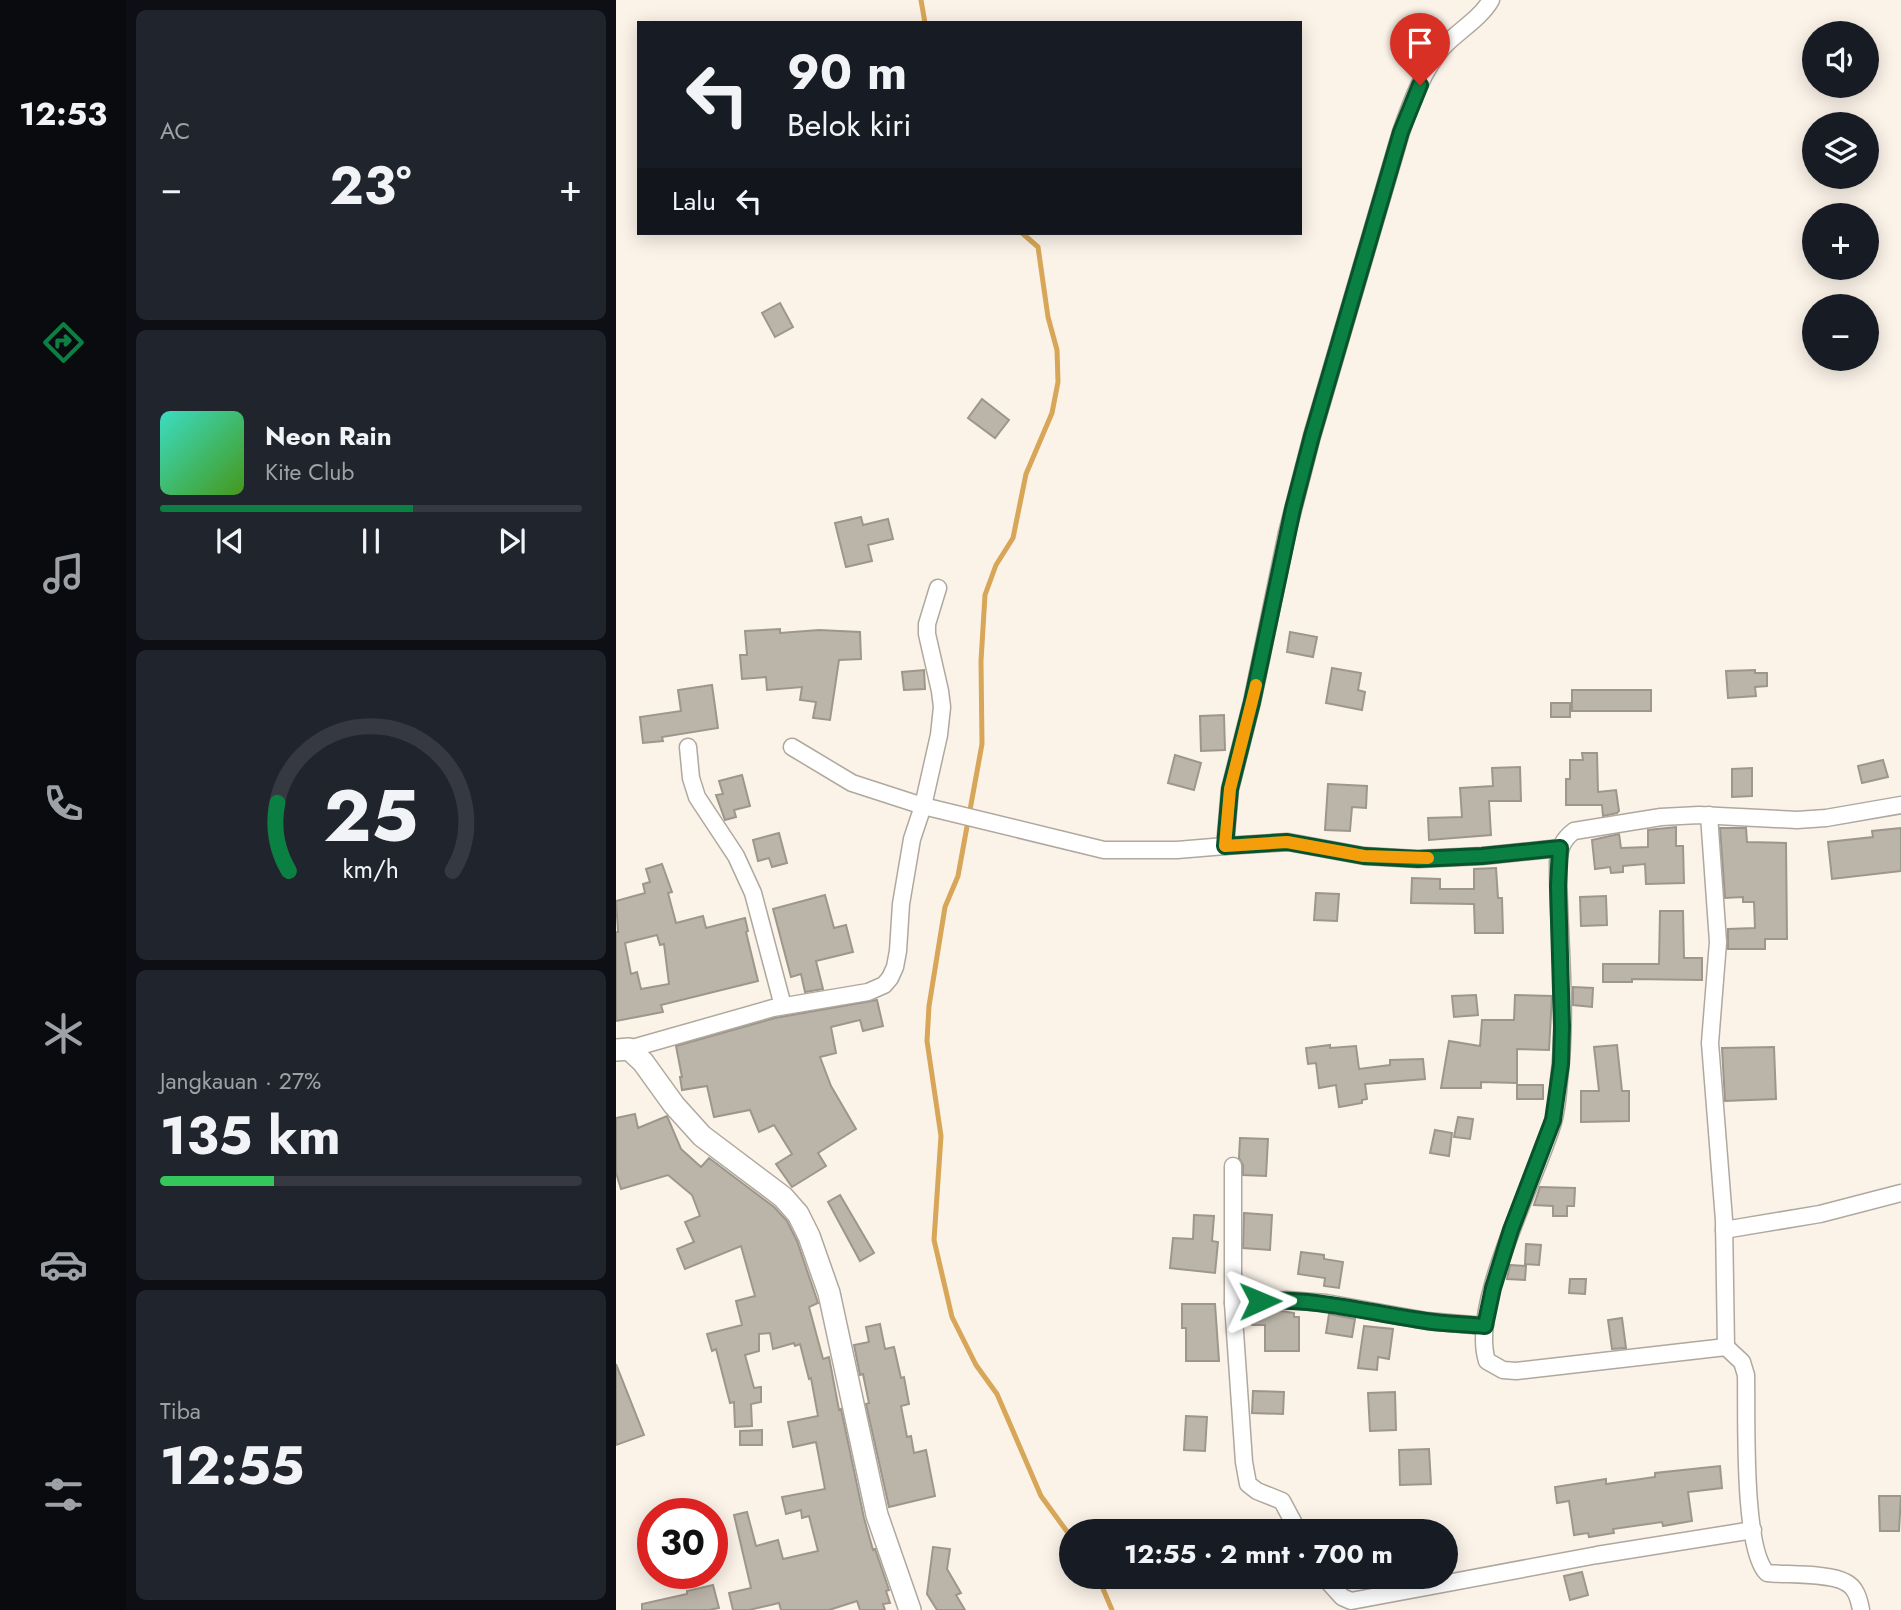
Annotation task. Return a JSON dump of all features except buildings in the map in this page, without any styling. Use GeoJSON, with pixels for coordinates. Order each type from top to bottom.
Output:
{"type":"FeatureCollection","features":[{"type":"Feature","properties":{"kind":"street"},"geometry":{"type":"LineString","coordinates":[[1225,846],[1230,789],[1252,702],[1293,509],[1401,132],[1413,99],[1441,49],[1485,10],[1491,0]]}},
{"type":"Feature","properties":{"kind":"street"},"geometry":{"type":"LineString","coordinates":[[622,1049],[783,1006],[868,992],[884,985],[890,978],[898,951],[901,904],[912,839],[923,806],[939,735],[942,707],[927,634],[927,624],[938,588]]}},
{"type":"Feature","properties":{"kind":"street"},"geometry":{"type":"LineString","coordinates":[[688,747],[696,797],[736,856],[754,893],[783,1006]]}},
{"type":"Feature","properties":{"kind":"street"},"geometry":{"type":"LineString","coordinates":[[792,747],[852,783],[923,806],[1104,850],[1177,850],[1287,842],[1364,856],[1418,859],[1560,848]]}},
{"type":"Feature","properties":{"kind":"street"},"geometry":{"type":"LineString","coordinates":[[1726,1347],[1551,1368],[1503,1370],[1487,1361],[1485,1326],[1493,1288],[1553,1120],[1561,1064],[1558,886],[1560,848],[1564,838],[1574,831],[1661,817],[1709,815],[1797,820],[1826,818],[1901,805]]}},
{"type":"Feature","properties":{"kind":"street"},"geometry":{"type":"LineString","coordinates":[[1709,815],[1717,942],[1710,1043],[1724,1230],[1726,1347],[1742,1362],[1745,1374],[1749,1492],[1758,1557],[1767,1573],[1808,1575],[1846,1582],[1859,1598],[1861,1610]]}},
{"type":"Feature","properties":{"kind":"street"},"geometry":{"type":"LineString","coordinates":[[622,1049],[643,1062],[680,1112],[702,1136],[783,1197],[798,1214],[809,1236],[829,1293],[877,1516],[909,1610]]}},
{"type":"Feature","properties":{"kind":"street"},"geometry":{"type":"LineString","coordinates":[[1233,1166],[1233,1303],[1244,1462],[1248,1484],[1257,1491],[1282,1501],[1292,1519]]}},
{"type":"Feature","properties":{"kind":"street"},"geometry":{"type":"LineString","coordinates":[[1724,1230],[1820,1214],[1901,1193]]}},
{"type":"Feature","properties":{"kind":"street"},"geometry":{"type":"LineString","coordinates":[[1233,1303],[1287,1300],[1326,1303],[1427,1321],[1485,1326]]}},
{"type":"Feature","properties":{"kind":"street"},"geometry":{"type":"LineString","coordinates":[[1458,1581],[1753,1530]]}},
{"type":"Feature","properties":{"kind":"street"},"geometry":{"type":"LineString","coordinates":[[1335,1589],[1342,1597],[1351,1601],[1415,1589]]}},
{"type":"Feature","properties":{"kind":"waterway"},"geometry":{"type":"LineString","coordinates":[[921,0],[925,21]]}},
{"type":"Feature","properties":{"kind":"waterway"},"geometry":{"type":"LineString","coordinates":[[1024,235],[1038,247],[1048,317],[1057,350],[1058,382],[1052,413],[1026,474],[1013,538],[996,565],[985,595],[981,661],[982,744],[958,876],[945,907],[929,1006],[927,1041],[941,1136],[934,1240],[952,1317],[976,1365],[997,1394],[1041,1496],[1059,1521]]}},
{"type":"Feature","properties":{"kind":"waterway"},"geometry":{"type":"LineString","coordinates":[[1103,1589],[1112,1610]]}},
{"type":"Feature","properties":{"kind":"slow traffic"},"geometry":{"type":"LineString","coordinates":[[1256,685],[1230,789],[1225,846],[1287,842],[1364,856],[1428,858]]}},
{"type":"Feature","properties":{"kind":"route"},"geometry":{"type":"LineString","coordinates":[[1260,1301],[1326,1303],[1427,1321],[1485,1326],[1493,1288],[1511,1230],[1542,1152],[1558,1094],[1562,1026],[1558,886],[1560,848],[1418,859],[1364,856],[1287,842],[1225,846],[1230,789],[1252,702],[1287,533],[1312,436],[1401,132],[1420,85]]}}]}
